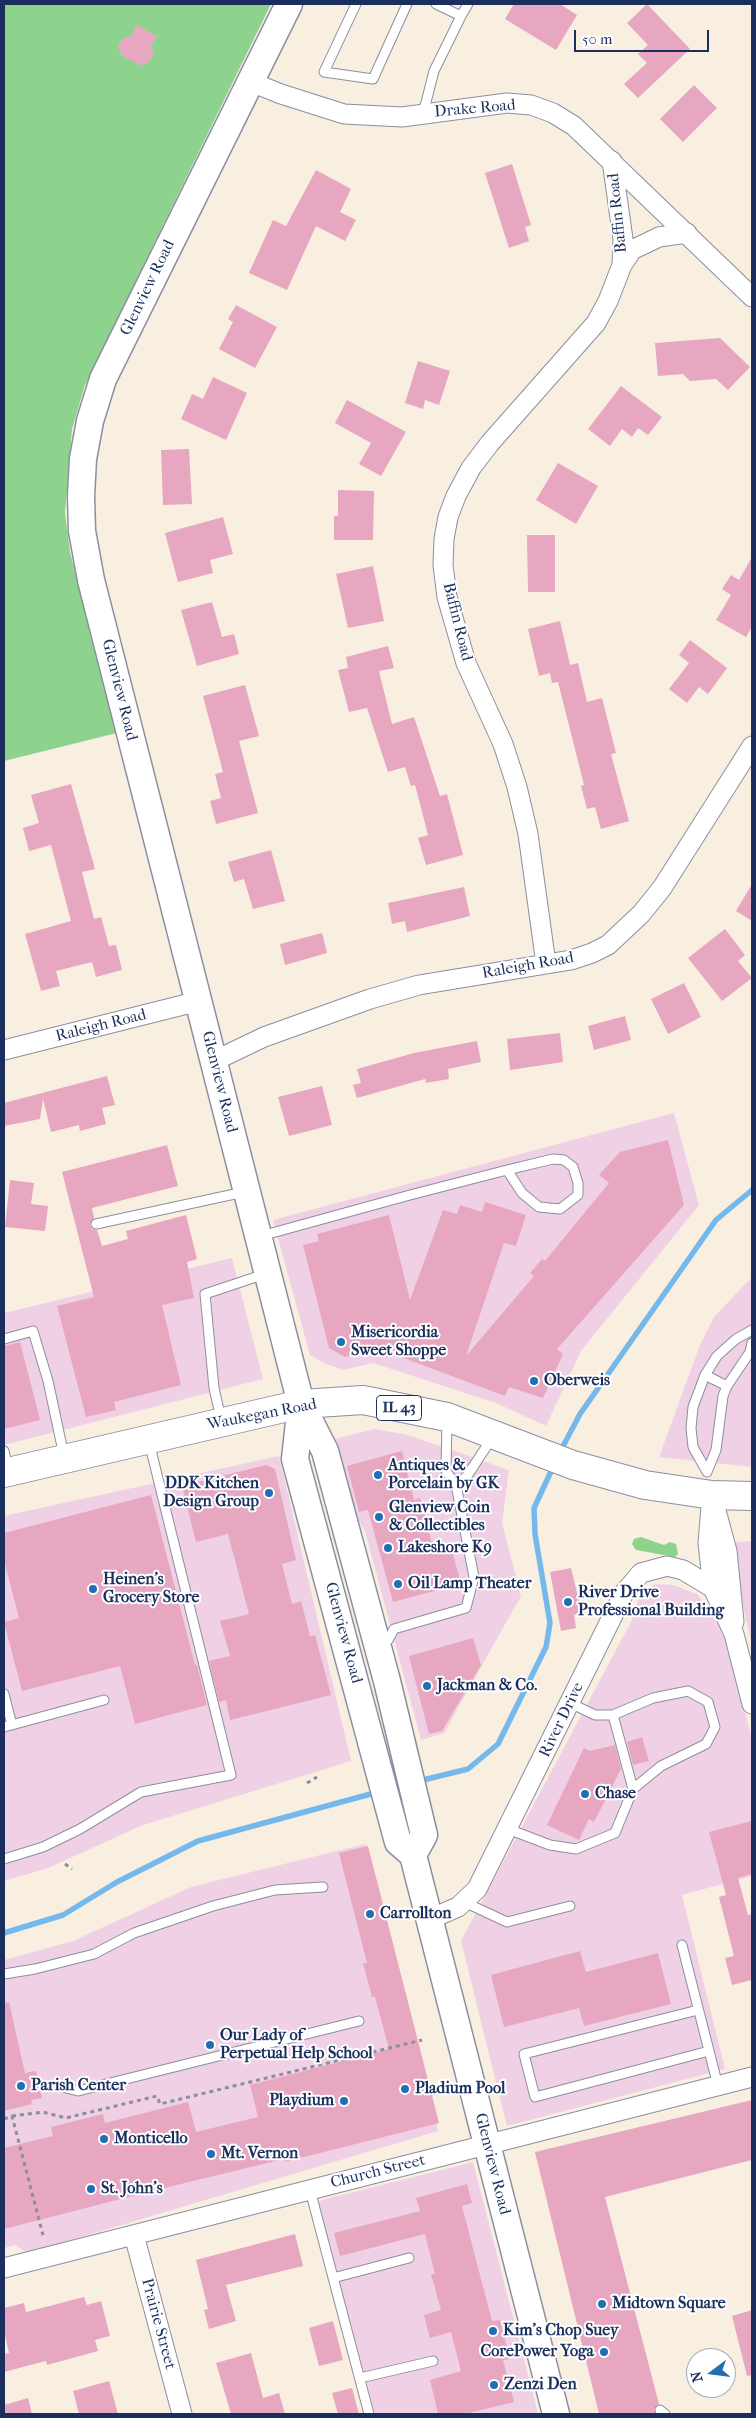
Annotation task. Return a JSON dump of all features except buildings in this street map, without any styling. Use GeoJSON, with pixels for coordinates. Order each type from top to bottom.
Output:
{"type":"FeatureCollection","features":[{"type":"Feature","properties":{"kind":"main road","name":"Glenview Road"},"geometry":{"type":"LineString","coordinates":[[289,4],[103,379],[90,421],[81,496],[82,531],[91,580],[301,1404],[325,1452],[381,1633],[403,1748],[424,1835],[414,1855]]}},
{"type":"Feature","properties":{"kind":"main road","name":"Waukegan Road"},"geometry":{"type":"LineString","coordinates":[[6,1465],[64,1459],[301,1404],[363,1400],[447,1417],[573,1465],[646,1485],[712,1495],[752,1496]]}},
{"type":"Feature","properties":{"kind":"main road","name":"Glenview Road"},"geometry":{"type":"LineString","coordinates":[[301,1404],[295,1459],[398,1842],[414,1855],[486,2145],[556,2414]]}},
{"type":"Feature","properties":{"kind":"street","name":"Drake Road"},"geometry":{"type":"LineString","coordinates":[[251,82],[280,94],[344,114],[402,117],[507,103],[531,105],[553,113],[574,126],[612,161],[752,297]]}},
{"type":"Feature","properties":{"kind":"street","name":"Baffin Road"},"geometry":{"type":"LineString","coordinates":[[612,161],[623,239],[622,265]]}},
{"type":"Feature","properties":{"kind":"street","name":"Baffin Road"},"geometry":{"type":"LineString","coordinates":[[546,964],[528,834],[503,744],[466,664],[455,629],[447,597],[443,565],[444,539],[456,496],[471,468],[490,443],[596,323],[608,301],[622,265],[638,246],[659,237],[687,233]]}},
{"type":"Feature","properties":{"kind":"street","name":"Raleigh Road"},"geometry":{"type":"LineString","coordinates":[[214,1061],[264,1037],[370,999],[420,985],[571,960],[592,953],[608,944],[641,914],[662,888],[752,746]]}},
{"type":"Feature","properties":{"kind":"street","name":"Raleigh Road"},"geometry":{"type":"LineString","coordinates":[[4,1050],[199,1001]]}},
{"type":"Feature","properties":{"kind":"street"},"geometry":{"type":"LineString","coordinates":[[712,1495],[708,1543],[713,1588],[734,1634],[752,1699]]}},
{"type":"Feature","properties":{"kind":"street"},"geometry":{"type":"LineString","coordinates":[[712,1495],[727,1551],[734,1634]]}},
{"type":"Feature","properties":{"kind":"street","name":"River Drive"},"geometry":{"type":"LineString","coordinates":[[430,1919],[458,1907],[477,1890],[624,1593],[641,1573],[666,1566],[683,1570],[713,1588]]}},
{"type":"Feature","properties":{"kind":"street","name":"Church Street"},"geometry":{"type":"LineString","coordinates":[[4,2268],[752,2077]]}},
{"type":"Feature","properties":{"kind":"street","name":"Prairie Street"},"geometry":{"type":"LineString","coordinates":[[134,2234],[182,2414]]}},
{"type":"Feature","properties":{"kind":"lane"},"geometry":{"type":"LineString","coordinates":[[356,4],[324,72],[373,79],[407,4]]}},
{"type":"Feature","properties":{"kind":"lane"},"geometry":{"type":"LineString","coordinates":[[436,4],[461,16]]}},
{"type":"Feature","properties":{"kind":"lane"},"geometry":{"type":"LineString","coordinates":[[424,114],[434,72],[468,4]]}},
{"type":"Feature","properties":{"kind":"lane"},"geometry":{"type":"LineString","coordinates":[[258,1237],[507,1170],[553,1159],[564,1160],[573,1167],[578,1183],[578,1195],[560,1209],[539,1208],[522,1193],[507,1170]]}},
{"type":"Feature","properties":{"kind":"lane"},"geometry":{"type":"LineString","coordinates":[[96,1224],[247,1192]]}},
{"type":"Feature","properties":{"kind":"lane"},"geometry":{"type":"LineString","coordinates":[[222,1422],[214,1388],[205,1294],[268,1273]]}},
{"type":"Feature","properties":{"kind":"lane"},"geometry":{"type":"LineString","coordinates":[[752,1330],[736,1339],[717,1356],[705,1375],[693,1407],[691,1428],[694,1447],[707,1472],[716,1450],[719,1410],[727,1386],[750,1352],[752,1343]]}},
{"type":"Feature","properties":{"kind":"lane"},"geometry":{"type":"LineString","coordinates":[[4,1339],[33,1331],[48,1381],[64,1459]]}},
{"type":"Feature","properties":{"kind":"lane"},"geometry":{"type":"LineString","coordinates":[[705,1375],[727,1386]]}},
{"type":"Feature","properties":{"kind":"lane"},"geometry":{"type":"LineString","coordinates":[[381,1633],[466,1608],[474,1577],[456,1485],[446,1471],[447,1417]]}},
{"type":"Feature","properties":{"kind":"lane"},"geometry":{"type":"LineString","coordinates":[[456,1485],[467,1476],[494,1434]]}},
{"type":"Feature","properties":{"kind":"lane"},"geometry":{"type":"LineString","coordinates":[[4,1859],[43,1847],[80,1829],[141,1792],[231,1775],[148,1439]]}},
{"type":"Feature","properties":{"kind":"lane"},"geometry":{"type":"LineString","coordinates":[[508,1829],[550,1845],[576,1849],[615,1834],[633,1789],[661,1766],[706,1744],[715,1727],[708,1702],[688,1691],[653,1698],[613,1715],[594,1715],[570,1703]]}},
{"type":"Feature","properties":{"kind":"lane"},"geometry":{"type":"LineString","coordinates":[[4,1694],[8,1726],[104,1700]]}},
{"type":"Feature","properties":{"kind":"lane"},"geometry":{"type":"LineString","coordinates":[[613,1715],[633,1789]]}},
{"type":"Feature","properties":{"kind":"lane"},"geometry":{"type":"LineString","coordinates":[[4,1974],[35,1969],[94,1954],[134,1933],[213,1906],[275,1890],[323,1887]]}},
{"type":"Feature","properties":{"kind":"lane"},"geometry":{"type":"LineString","coordinates":[[464,1902],[507,1922],[570,1906]]}},
{"type":"Feature","properties":{"kind":"lane"},"geometry":{"type":"LineString","coordinates":[[682,1945],[718,2086]]}},
{"type":"Feature","properties":{"kind":"lane"},"geometry":{"type":"LineString","coordinates":[[698,2010],[524,2054],[535,2097],[709,2051]]}},
{"type":"Feature","properties":{"kind":"lane"},"geometry":{"type":"LineString","coordinates":[[66,2088],[78,2091],[359,2021]]}},
{"type":"Feature","properties":{"kind":"lane"},"geometry":{"type":"LineString","coordinates":[[310,2190],[369,2414]]}},
{"type":"Feature","properties":{"kind":"lane"},"geometry":{"type":"LineString","coordinates":[[333,2278],[410,2258]]}},
{"type":"Feature","properties":{"kind":"lane"},"geometry":{"type":"LineString","coordinates":[[360,2378],[433,2361]]}},
{"type":"Feature","properties":{"kind":"path"},"geometry":{"type":"LineString","coordinates":[[307,1783],[317,1777]]}},
{"type":"Feature","properties":{"kind":"path"},"geometry":{"type":"LineString","coordinates":[[65,1864],[72,1869]]}},
{"type":"Feature","properties":{"kind":"path"},"geometry":{"type":"LineString","coordinates":[[4,2119],[12,2116],[43,2112],[66,2118],[157,2096],[160,2104],[369,2051],[422,2040]]}},
{"type":"Feature","properties":{"kind":"path"},"geometry":{"type":"LineString","coordinates":[[12,2116],[43,2235]]}},
{"type":"Feature","properties":{"kind":"shaded area"},"geometry":{"type":"Polygon","coordinates":[[[674,1113],[699,1205],[581,1351],[546,1426],[496,1403],[373,1363],[343,1370],[310,1355],[273,1220],[674,1113]]]}},
{"type":"Feature","properties":{"kind":"shaded area"},"geometry":{"type":"Polygon","coordinates":[[[232,1258],[263,1379],[4,1445],[4,1313],[232,1258]]]}},
{"type":"Feature","properties":{"kind":"shaded area"},"geometry":{"type":"Polygon","coordinates":[[[752,1277],[752,1467],[659,1457],[700,1345],[714,1317],[752,1277]]]}},
{"type":"Feature","properties":{"kind":"shaded area"},"geometry":{"type":"Polygon","coordinates":[[[374,1429],[408,1435],[509,1470],[502,1523],[521,1596],[444,1733],[421,1740],[365,1531],[355,1516],[335,1439],[374,1429]]]}},
{"type":"Feature","properties":{"kind":"shaded area"},"geometry":{"type":"Polygon","coordinates":[[[279,1456],[351,1761],[143,1825],[48,1868],[4,1881],[4,1516],[279,1456]]]}},
{"type":"Feature","properties":{"kind":"shaded area"},"geometry":{"type":"Polygon","coordinates":[[[752,1541],[752,1645],[728,1543],[752,1541]]]}},
{"type":"Feature","properties":{"kind":"shaded area"},"geometry":{"type":"Polygon","coordinates":[[[656,1584],[673,1585],[697,1594],[725,1632],[752,1740],[752,1876],[682,1895],[725,2069],[507,2126],[461,1941],[632,1620],[640,1593],[656,1584]]]}},
{"type":"Feature","properties":{"kind":"shaded area","name":"Our Lady of Perpetual Help School"},"geometry":{"type":"Polygon","coordinates":[[[365,1844],[438,2131],[27,2253],[15,2245],[4,2248],[4,1960],[73,1941],[191,1887],[365,1844]]]}},
{"type":"Feature","properties":{"kind":"shaded area"},"geometry":{"type":"Polygon","coordinates":[[[473,2162],[538,2414],[375,2414],[318,2201],[473,2162]]]}},
{"type":"Feature","properties":{"kind":"green space"},"geometry":{"type":"Polygon","coordinates":[[[4,4],[271,4],[85,385],[72,429],[65,513],[70,552],[117,733],[4,761],[4,4]]]}},
{"type":"Feature","properties":{"kind":"green space"},"geometry":{"type":"Polygon","coordinates":[[[641,1537],[664,1545],[670,1542],[676,1544],[678,1554],[675,1557],[636,1550],[632,1544],[634,1539],[641,1537]]]}},
{"type":"Feature","properties":{"kind":"waterway"},"geometry":{"type":"LineString","coordinates":[[560,1452],[580,1414],[716,1220],[752,1190]]}},
{"type":"Feature","properties":{"kind":"waterway"},"geometry":{"type":"LineString","coordinates":[[419,1781],[468,1769],[498,1744],[546,1647],[550,1623],[535,1534],[534,1508],[554,1465]]}},
{"type":"Feature","properties":{"kind":"waterway"},"geometry":{"type":"LineString","coordinates":[[4,1933],[63,1915],[117,1882],[198,1841],[378,1792]]}},
{"type":"Feature","properties":{"kind":"place","name":"Misericordia Sweet Shoppe"},"geometry":{"type":"Point","coordinates":[341,1342]}},
{"type":"Feature","properties":{"kind":"place","name":"Oberweis"},"geometry":{"type":"Point","coordinates":[534,1381]}},
{"type":"Feature","properties":{"kind":"place","name":"Antiques & Porcelain by GK"},"geometry":{"type":"Point","coordinates":[378,1475]}},
{"type":"Feature","properties":{"kind":"place","name":"DDK Kitchen Design Group"},"geometry":{"type":"Point","coordinates":[269,1493]}},
{"type":"Feature","properties":{"kind":"place","name":"Glenview Coin & Collectibles"},"geometry":{"type":"Point","coordinates":[379,1517]}},
{"type":"Feature","properties":{"kind":"place","name":"Lakeshore K9"},"geometry":{"type":"Point","coordinates":[388,1548]}},
{"type":"Feature","properties":{"kind":"place","name":"Oil Lamp Theater"},"geometry":{"type":"Point","coordinates":[398,1584]}},
{"type":"Feature","properties":{"kind":"place","name":"Heinen's Grocery Store"},"geometry":{"type":"Point","coordinates":[93,1589]}},
{"type":"Feature","properties":{"kind":"place","name":"River Drive Professional Building"},"geometry":{"type":"Point","coordinates":[568,1602]}},
{"type":"Feature","properties":{"kind":"place","name":"Jackman & Co."},"geometry":{"type":"Point","coordinates":[427,1686]}},
{"type":"Feature","properties":{"kind":"place","name":"Chase"},"geometry":{"type":"Point","coordinates":[585,1794]}},
{"type":"Feature","properties":{"kind":"place","name":"Carrollton"},"geometry":{"type":"Point","coordinates":[370,1914]}},
{"type":"Feature","properties":{"kind":"place","name":"Our Lady of Perpetual Help School"},"geometry":{"type":"Point","coordinates":[210,2045]}},
{"type":"Feature","properties":{"kind":"place","name":"Parish Center"},"geometry":{"type":"Point","coordinates":[21,2086]}},
{"type":"Feature","properties":{"kind":"place","name":"Pladium Pool"},"geometry":{"type":"Point","coordinates":[405,2089]}},
{"type":"Feature","properties":{"kind":"place","name":"Playdium"},"geometry":{"type":"Point","coordinates":[344,2101]}},
{"type":"Feature","properties":{"kind":"place","name":"Monticello"},"geometry":{"type":"Point","coordinates":[104,2139]}},
{"type":"Feature","properties":{"kind":"place","name":"Mt. Vernon"},"geometry":{"type":"Point","coordinates":[211,2154]}},
{"type":"Feature","properties":{"kind":"place","name":"St. John's"},"geometry":{"type":"Point","coordinates":[91,2189]}},
{"type":"Feature","properties":{"kind":"place","name":"Midtown Square"},"geometry":{"type":"Point","coordinates":[602,2304]}},
{"type":"Feature","properties":{"kind":"place","name":"Kim's Chop Suey"},"geometry":{"type":"Point","coordinates":[493,2331]}},
{"type":"Feature","properties":{"kind":"place","name":"CorePower Yoga"},"geometry":{"type":"Point","coordinates":[604,2352]}},
{"type":"Feature","properties":{"kind":"place","name":"Zenzi Den"},"geometry":{"type":"Point","coordinates":[494,2385]}}]}
